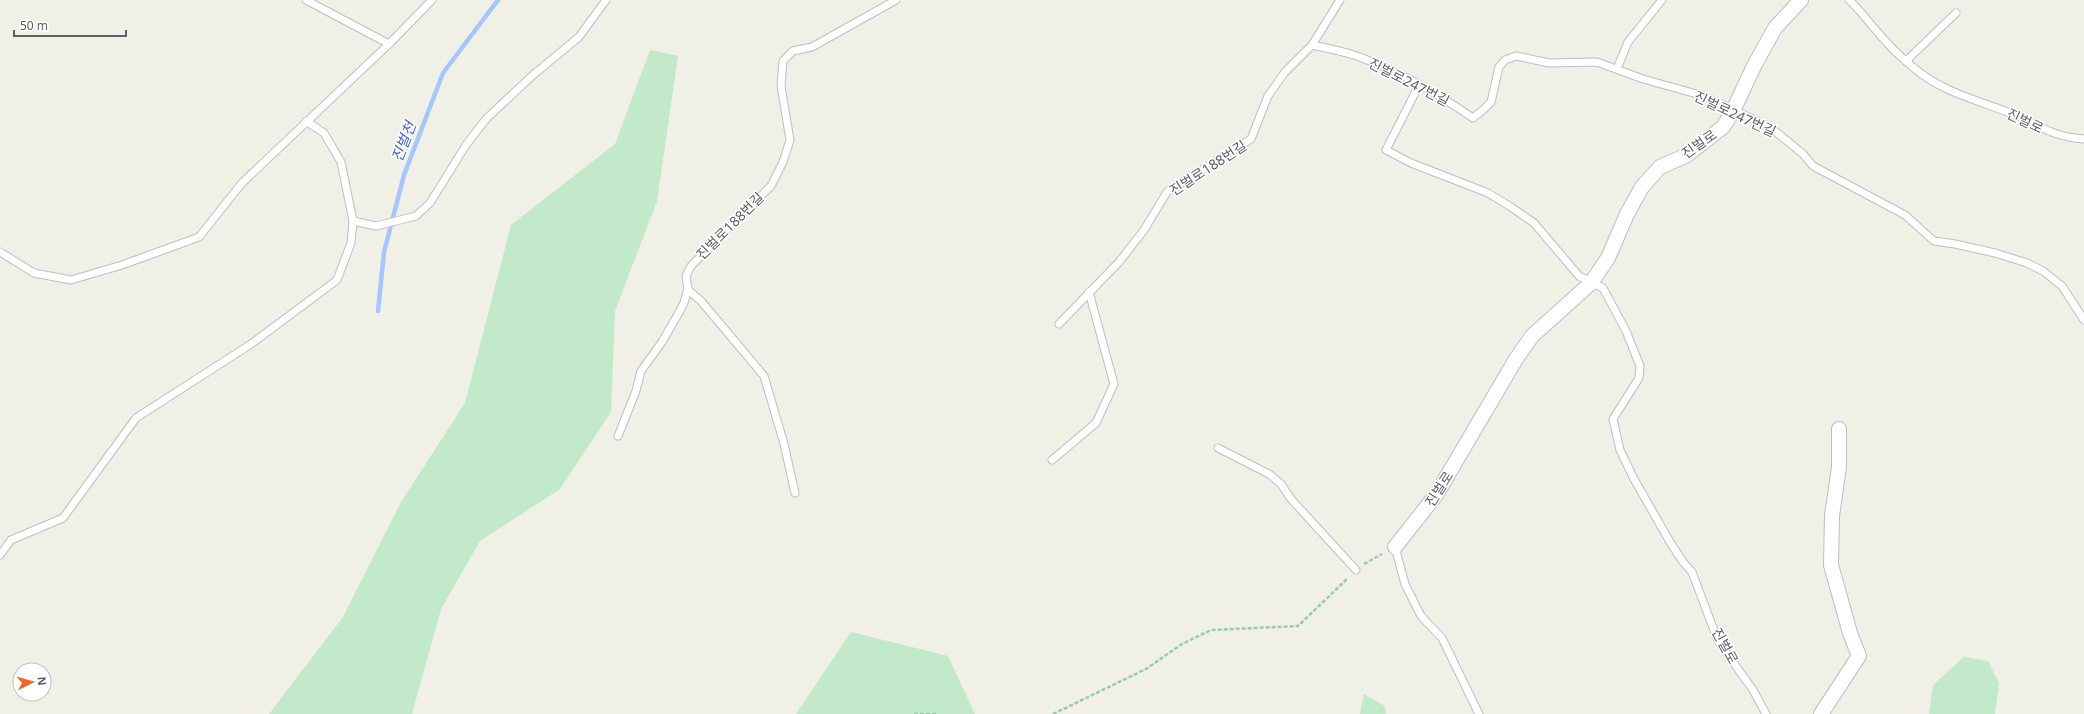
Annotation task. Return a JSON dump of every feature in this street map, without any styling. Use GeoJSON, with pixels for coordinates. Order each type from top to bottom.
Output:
{"type":"FeatureCollection","features":[{"type":"Feature","properties":{"kind":"street","name":"진벌로"},"geometry":{"type":"LineString","coordinates":[[1395,547],[1436,495],[1516,359],[1532,336],[1592,281],[1608,258],[1627,214],[1642,187],[1660,168],[1687,155],[1723,127],[1733,111],[1754,66],[1775,28],[1801,0]]}},
{"type":"Feature","properties":{"kind":"street"},"geometry":{"type":"LineString","coordinates":[[1821,714],[1859,656],[1850,633],[1831,565],[1832,516],[1839,467],[1839,429]]}},
{"type":"Feature","properties":{"kind":"lane"},"geometry":{"type":"LineString","coordinates":[[306,0],[389,44]]}},
{"type":"Feature","properties":{"kind":"lane"},"geometry":{"type":"LineString","coordinates":[[0,252],[34,272],[71,280],[122,265],[198,237],[242,183],[389,44],[432,0]]}},
{"type":"Feature","properties":{"kind":"lane"},"geometry":{"type":"LineString","coordinates":[[353,221],[376,226],[416,216],[430,203],[466,145],[486,119],[533,75],[579,37],[606,0]]}},
{"type":"Feature","properties":{"kind":"lane","name":"진벌로188번길"},"geometry":{"type":"LineString","coordinates":[[618,436],[636,391],[641,371],[662,342],[677,316],[688,288],[686,276],[691,266],[771,186],[783,162],[790,140],[782,86],[783,61],[793,51],[812,47],[896,0]]}},
{"type":"Feature","properties":{"kind":"lane","name":"진벌로188번길"},"geometry":{"type":"LineString","coordinates":[[1059,324],[1119,262],[1144,230],[1167,192],[1251,140],[1268,96],[1285,72],[1312,45],[1340,0]]}},
{"type":"Feature","properties":{"kind":"lane"},"geometry":{"type":"LineString","coordinates":[[1617,69],[1628,42],[1662,0]]}},
{"type":"Feature","properties":{"kind":"lane","name":"진벌로"},"geometry":{"type":"LineString","coordinates":[[1849,0],[1858,7],[1882,38],[1930,81],[1961,95],[2012,114],[2047,132],[2084,139]]}},
{"type":"Feature","properties":{"kind":"lane"},"geometry":{"type":"LineString","coordinates":[[1906,61],[1956,13]]}},
{"type":"Feature","properties":{"kind":"lane","name":"진벌로247번길"},"geometry":{"type":"LineString","coordinates":[[1312,45],[1356,56],[1388,69],[1446,100],[1473,118],[1484,110],[1491,102],[1498,67],[1505,60],[1516,56],[1549,63],[1596,62],[1704,96],[1733,111],[1770,127],[1803,154],[1813,166],[1905,215],[1934,241],[1995,253],[2026,263],[2043,271],[2062,286],[2084,320]]}},
{"type":"Feature","properties":{"kind":"lane","name":"진벌로"},"geometry":{"type":"LineString","coordinates":[[1419,85],[1386,150],[1411,163],[1488,193],[1511,207],[1534,223],[1579,276],[1592,281],[1603,288],[1626,331],[1640,366],[1639,378],[1612,419],[1620,450],[1658,522],[1683,562],[1692,572],[1718,641],[1753,690],[1766,714]]}},
{"type":"Feature","properties":{"kind":"lane"},"geometry":{"type":"LineString","coordinates":[[0,555],[11,540],[63,518],[136,418],[251,344],[336,280],[351,243],[353,221],[341,162],[324,134],[306,121]]}},
{"type":"Feature","properties":{"kind":"lane"},"geometry":{"type":"LineString","coordinates":[[688,288],[764,376],[784,444],[795,493]]}},
{"type":"Feature","properties":{"kind":"lane"},"geometry":{"type":"LineString","coordinates":[[1052,460],[1096,423],[1114,384],[1089,292]]}},
{"type":"Feature","properties":{"kind":"lane"},"geometry":{"type":"LineString","coordinates":[[1218,448],[1269,474],[1281,484],[1292,499],[1356,570]]}},
{"type":"Feature","properties":{"kind":"lane"},"geometry":{"type":"LineString","coordinates":[[1395,547],[1408,590],[1421,616],[1442,638],[1479,714]]}},
{"type":"Feature","properties":{"kind":"path"},"geometry":{"type":"LineString","coordinates":[[1053,714],[1146,669],[1182,644],[1211,630],[1298,626],[1356,570],[1395,547]]}},
{"type":"Feature","properties":{"kind":"path"},"geometry":{"type":"LineString","coordinates":[[914,714],[938,714]]}},
{"type":"Feature","properties":{"kind":"green space"},"geometry":{"type":"Polygon","coordinates":[[[650,50],[678,56],[657,201],[615,311],[611,412],[560,489],[480,541],[441,609],[412,714],[269,714],[343,617],[401,502],[465,403],[511,225],[615,144],[650,50]]]}},
{"type":"Feature","properties":{"kind":"green space"},"geometry":{"type":"Polygon","coordinates":[[[851,632],[948,656],[975,714],[796,714],[851,632]]]}},
{"type":"Feature","properties":{"kind":"green space"},"geometry":{"type":"Polygon","coordinates":[[[1964,657],[1988,661],[1999,683],[1995,714],[1929,714],[1933,685],[1964,657]]]}},
{"type":"Feature","properties":{"kind":"green space"},"geometry":{"type":"Polygon","coordinates":[[[1364,694],[1385,706],[1386,714],[1360,714],[1364,694]]]}},
{"type":"Feature","properties":{"kind":"waterway","name":"진벌천"},"geometry":{"type":"LineString","coordinates":[[378,311],[384,252],[404,175],[443,73],[498,0]]}}]}
